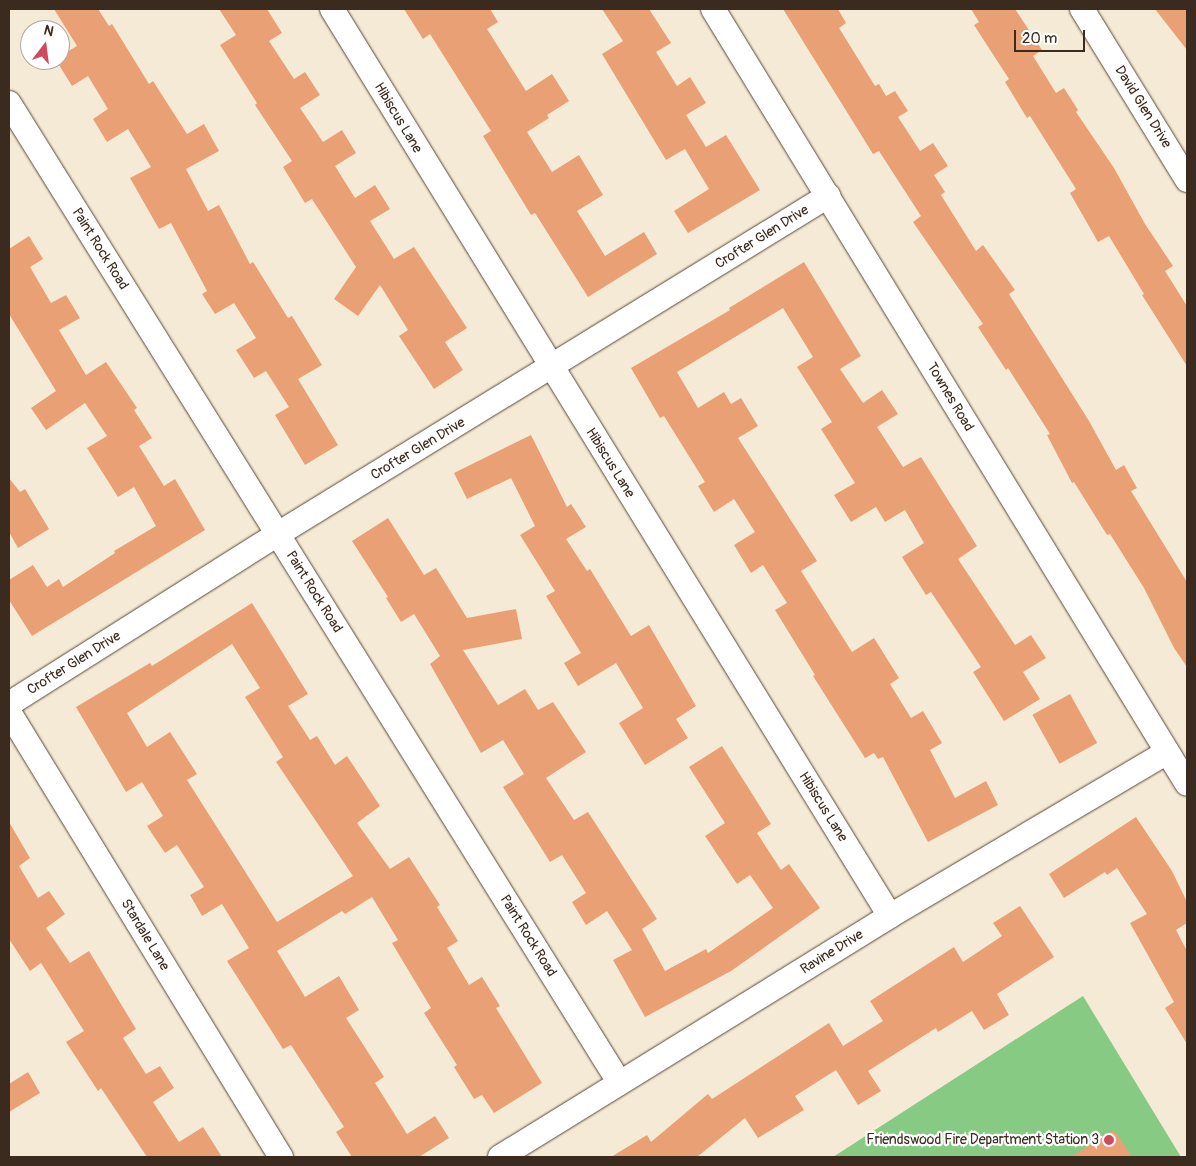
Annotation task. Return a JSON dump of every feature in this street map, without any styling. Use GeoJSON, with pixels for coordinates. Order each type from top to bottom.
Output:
{"type":"FeatureCollection","features":[{"type":"Feature","properties":{"kind":"street","name":"Hibiscus Lane"},"geometry":{"type":"LineString","coordinates":[[332,9],[890,916]]}},
{"type":"Feature","properties":{"kind":"street","name":"Townes Road"},"geometry":{"type":"LineString","coordinates":[[714,9],[1187,784]]}},
{"type":"Feature","properties":{"kind":"street","name":"David Glen Drive"},"geometry":{"type":"LineString","coordinates":[[1082,9],[1187,180]]}},
{"type":"Feature","properties":{"kind":"street","name":"Paint Rock Road"},"geometry":{"type":"LineString","coordinates":[[9,103],[619,1082]]}},
{"type":"Feature","properties":{"kind":"street","name":"Crofter Glen Drive"},"geometry":{"type":"LineString","coordinates":[[9,704],[278,534],[552,368],[828,196]]}},
{"type":"Feature","properties":{"kind":"street","name":"Stardale Lane"},"geometry":{"type":"LineString","coordinates":[[9,712],[281,1157]]}},
{"type":"Feature","properties":{"kind":"street","name":"Ravine Drive"},"geometry":{"type":"LineString","coordinates":[[500,1157],[890,916],[1168,752]]}},
{"type":"Feature","properties":{"kind":"green space"},"geometry":{"type":"Polygon","coordinates":[[[1083,996],[1181,1157],[833,1157],[1083,996]]]}},
{"type":"Feature","properties":{"kind":"building"},"geometry":{"type":"Polygon","coordinates":[[[54,9],[98,9],[109,26],[112,24],[149,84],[153,81],[187,134],[204,124],[219,151],[186,169],[208,211],[219,205],[250,264],[253,262],[288,318],[292,316],[322,365],[298,379],[338,445],[305,465],[275,415],[289,407],[266,371],[254,378],[236,350],[256,338],[234,303],[215,314],[202,294],[207,291],[171,223],[159,229],[130,178],[151,167],[128,129],[107,142],[93,119],[108,109],[88,76],[72,86],[62,70],[70,70],[70,50],[77,46],[70,35],[70,20],[61,20],[54,9]]]}},
{"type":"Feature","properties":{"kind":"building"},"geometry":{"type":"Polygon","coordinates":[[[219,9],[267,9],[282,33],[269,41],[294,79],[305,72],[320,95],[300,108],[323,142],[342,130],[356,153],[335,166],[355,198],[375,185],[390,209],[370,221],[394,259],[414,247],[467,328],[445,342],[463,370],[434,389],[399,336],[408,330],[380,285],[358,316],[334,299],[356,267],[312,199],[305,203],[283,167],[292,161],[255,105],[257,103],[220,45],[236,35],[219,9]]]}},
{"type":"Feature","properties":{"kind":"building"},"geometry":{"type":"Polygon","coordinates":[[[404,9],[490,9],[498,22],[487,29],[526,91],[552,74],[569,101],[547,115],[549,118],[527,132],[552,172],[579,155],[603,195],[577,211],[605,256],[644,232],[657,254],[588,297],[535,213],[531,215],[483,136],[491,131],[430,34],[423,39],[404,9]]]}},
{"type":"Feature","properties":{"kind":"building"},"geometry":{"type":"Polygon","coordinates":[[[602,9],[649,9],[671,43],[656,52],[677,86],[690,77],[706,103],[686,115],[706,147],[726,135],[760,190],[688,233],[674,211],[709,189],[685,149],[666,160],[602,54],[623,41],[602,9]]]}},
{"type":"Feature","properties":{"kind":"building"},"geometry":{"type":"Polygon","coordinates":[[[783,9],[838,9],[846,23],[839,28],[875,86],[879,84],[886,96],[895,91],[908,111],[898,117],[920,151],[933,143],[948,166],[934,175],[945,192],[941,195],[976,251],[983,245],[1015,290],[1009,294],[1089,421],[1116,470],[1124,465],[1137,488],[1131,491],[1187,582],[1187,667],[1174,648],[1144,588],[1110,534],[1107,535],[1074,482],[1072,483],[1047,435],[1050,434],[1008,368],[1006,370],[978,327],[983,324],[913,222],[921,216],[879,151],[873,154],[783,9]]]}},
{"type":"Feature","properties":{"kind":"building"},"geometry":{"type":"Polygon","coordinates":[[[971,9],[1015,9],[1042,50],[1033,56],[1056,93],[1064,88],[1078,110],[1076,112],[1114,168],[1145,224],[1173,266],[1165,271],[1187,306],[1187,366],[1142,295],[1144,294],[1109,236],[1098,242],[1070,193],[1076,189],[1030,116],[1027,118],[1005,82],[1009,79],[974,25],[979,22],[971,9]]]}},
{"type":"Feature","properties":{"kind":"building"},"geometry":{"type":"Polygon","coordinates":[[[1155,9],[1187,9],[1187,50],[1155,9]]]}},
{"type":"Feature","properties":{"kind":"building"},"geometry":{"type":"Polygon","coordinates":[[[29,236],[43,259],[30,267],[51,303],[66,295],[80,318],[59,330],[86,375],[106,362],[137,408],[134,410],[152,438],[139,446],[164,486],[175,479],[205,530],[32,636],[9,600],[9,580],[33,565],[47,587],[59,579],[63,587],[115,553],[114,551],[156,526],[134,487],[118,497],[87,448],[107,436],[85,403],[46,430],[31,408],[56,391],[9,314],[9,249],[29,236]]]}},
{"type":"Feature","properties":{"kind":"building"},"geometry":{"type":"Polygon","coordinates":[[[804,262],[861,356],[840,369],[863,403],[882,390],[898,414],[877,427],[903,467],[921,457],[977,546],[958,559],[1015,645],[1031,635],[1046,658],[1023,672],[1040,699],[1004,721],[973,672],[981,667],[931,592],[926,595],[902,557],[924,543],[905,510],[885,522],[876,507],[851,522],[834,495],[855,483],[821,429],[832,422],[797,367],[813,357],[783,308],[677,372],[698,408],[724,392],[731,404],[741,398],[758,426],[738,438],[817,561],[801,571],[852,652],[874,638],[899,678],[890,684],[911,718],[923,711],[942,743],[930,750],[955,798],[986,781],[998,805],[928,842],[883,757],[878,759],[874,753],[865,758],[813,676],[815,675],[775,610],[787,603],[763,565],[751,573],[734,545],[755,532],[734,499],[714,512],[698,486],[705,482],[664,416],[660,418],[631,368],[730,310],[729,308],[804,262]]]}},
{"type":"Feature","properties":{"kind":"building"},"geometry":{"type":"Polygon","coordinates":[[[531,435],[567,507],[571,504],[586,527],[566,539],[587,571],[590,569],[631,636],[649,625],[696,706],[676,719],[688,738],[645,765],[619,723],[643,708],[616,663],[578,686],[564,663],[581,653],[546,596],[555,591],[520,535],[535,526],[511,478],[467,499],[454,473],[531,435]]]}},
{"type":"Feature","properties":{"kind":"building"},"geometry":{"type":"Polygon","coordinates":[[[9,478],[20,492],[25,489],[49,529],[18,548],[9,532],[9,478]]]}},
{"type":"Feature","properties":{"kind":"building"},"geometry":{"type":"Polygon","coordinates":[[[388,518],[424,575],[436,568],[467,618],[516,609],[522,639],[463,650],[498,705],[525,689],[538,710],[553,702],[586,752],[546,778],[574,820],[588,812],[657,919],[642,929],[665,971],[706,949],[708,953],[773,908],[750,875],[737,884],[705,836],[725,823],[689,767],[722,746],[771,824],[757,833],[781,870],[789,864],[820,908],[731,971],[645,1017],[613,960],[632,950],[607,911],[586,925],[572,902],[586,893],[562,855],[550,862],[503,787],[524,774],[503,740],[481,753],[430,664],[440,656],[414,614],[401,622],[386,598],[388,597],[352,541],[388,518]]]}},
{"type":"Feature","properties":{"kind":"building"},"geometry":{"type":"Polygon","coordinates":[[[252,603],[308,694],[288,706],[310,740],[317,736],[335,765],[347,756],[380,806],[357,823],[390,869],[409,857],[440,905],[437,907],[458,941],[447,948],[469,985],[482,977],[500,1006],[496,1008],[542,1083],[494,1113],[482,1095],[474,1099],[454,1067],[457,1065],[424,1013],[431,1008],[392,943],[398,940],[372,897],[345,914],[342,911],[277,951],[305,997],[339,976],[359,1010],[346,1018],[384,1077],[375,1083],[407,1134],[435,1116],[449,1138],[419,1157],[352,1157],[336,1132],[344,1127],[291,1045],[283,1049],[227,961],[249,948],[222,904],[202,916],[190,895],[204,887],[177,845],[165,853],[147,826],[163,816],[142,782],[126,792],[76,707],[150,663],[152,666],[252,603]],[[232,644],[127,713],[147,747],[170,732],[197,774],[187,780],[277,922],[353,876],[276,762],[283,757],[245,697],[260,688],[232,644]]]}},
{"type":"Feature","properties":{"kind":"building"},"geometry":{"type":"Polygon","coordinates":[[[1070,694],[1097,743],[1060,764],[1032,715],[1070,694]]]}},
{"type":"Feature","properties":{"kind":"building"},"geometry":{"type":"Polygon","coordinates":[[[1136,817],[1172,871],[1187,902],[1187,923],[1176,930],[1187,951],[1187,1044],[1165,1008],[1174,1002],[1130,923],[1147,914],[1117,868],[1107,875],[1105,872],[1064,898],[1049,874],[1136,817]]]}},
{"type":"Feature","properties":{"kind":"building"},"geometry":{"type":"Polygon","coordinates":[[[9,822],[30,858],[19,866],[38,898],[49,891],[65,914],[46,928],[70,963],[89,951],[136,1029],[123,1038],[146,1074],[160,1066],[174,1088],[153,1102],[179,1142],[203,1127],[222,1157],[147,1157],[101,1088],[98,1091],[66,1042],[84,1031],[41,963],[30,971],[9,939],[9,822]]]}},
{"type":"Feature","properties":{"kind":"building"},"geometry":{"type":"Polygon","coordinates":[[[1020,906],[1054,957],[997,994],[1009,1015],[984,1030],[972,1011],[938,1032],[936,1028],[868,1071],[881,1091],[858,1105],[836,1070],[795,1096],[804,1110],[758,1138],[745,1118],[697,1157],[611,1157],[647,1135],[651,1142],[708,1094],[712,1099],[829,1023],[843,1046],[883,1021],[870,1001],[954,947],[963,962],[1002,936],[993,923],[1020,906]]]}},
{"type":"Feature","properties":{"kind":"building"},"geometry":{"type":"Polygon","coordinates":[[[28,1072],[40,1093],[9,1112],[9,1084],[28,1072]]]}},
{"type":"Feature","properties":{"kind":"building","name":"Friendswood Fire Department Station 3"},"geometry":{"type":"Polygon","coordinates":[[[1114,1130],[1132,1157],[1071,1157],[1114,1130]]]}},
{"type":"Feature","properties":{"kind":"place","name":"Friendswood Fire Department Station 3"},"geometry":{"type":"Point","coordinates":[1109,1140]}}]}
